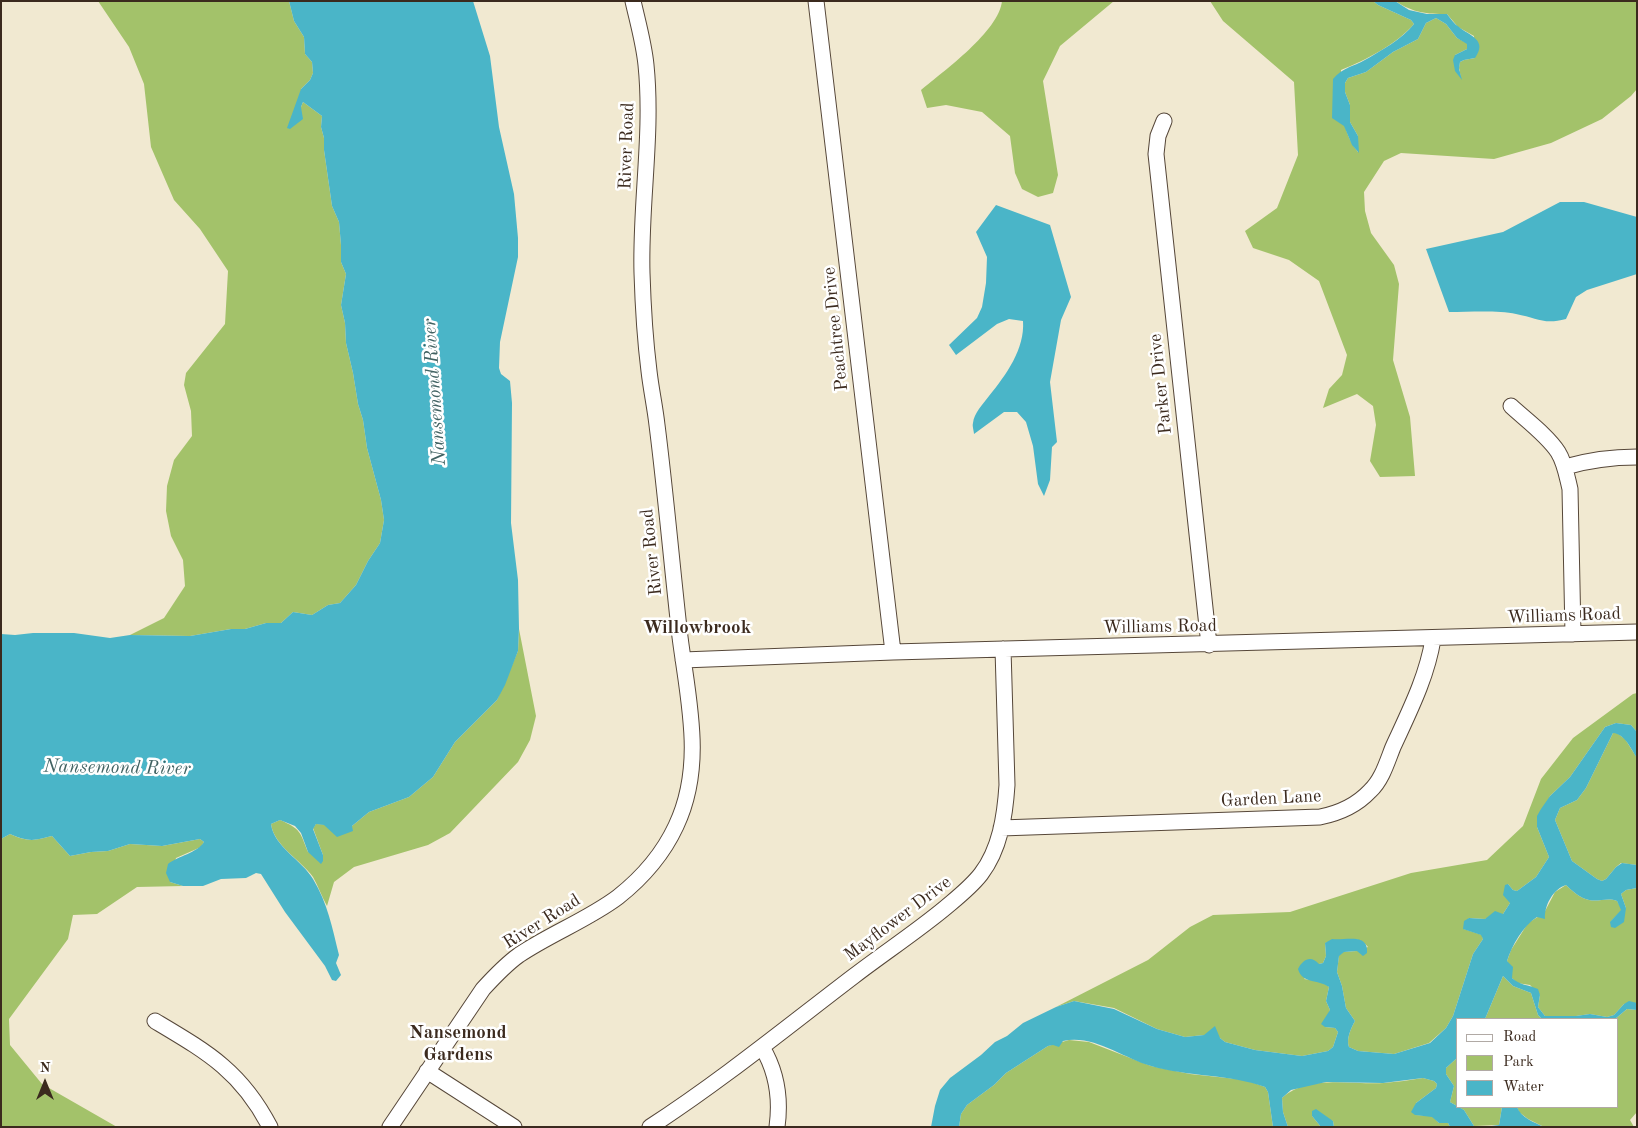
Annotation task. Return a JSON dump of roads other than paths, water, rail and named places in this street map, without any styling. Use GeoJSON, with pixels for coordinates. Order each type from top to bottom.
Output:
{"type":"FeatureCollection","features":[{"type":"Feature","properties":{"kind":"street","name":"River Road"},"geometry":{"type":"LineString","coordinates":[[390,1127],[483,989],[500,971],[519,956],[615,899],[648,869],[665,846],[676,825],[685,803],[692,771],[692,735],[644,322],[642,270],[648,104],[644,47],[633,1]]}},
{"type":"Feature","properties":{"kind":"street","name":"Peachtree Drive"},"geometry":{"type":"LineString","coordinates":[[816,1],[893,652]]}},
{"type":"Feature","properties":{"kind":"street","name":"Parker Drive"},"geometry":{"type":"LineString","coordinates":[[1164,121],[1158,136],[1156,154],[1209,645]]}},
{"type":"Feature","properties":{"kind":"street"},"geometry":{"type":"LineString","coordinates":[[1511,406],[1550,442],[1558,452],[1565,468],[1570,489],[1573,634]]}},
{"type":"Feature","properties":{"kind":"street"},"geometry":{"type":"LineString","coordinates":[[1565,468],[1582,462],[1605,458],[1637,456]]}},
{"type":"Feature","properties":{"kind":"street","name":"Williams Road"},"geometry":{"type":"LineString","coordinates":[[683,660],[893,652],[1433,639],[1637,632]]}},
{"type":"Feature","properties":{"kind":"street","name":"Garden Lane"},"geometry":{"type":"LineString","coordinates":[[1001,828],[1320,817],[1350,808],[1363,798],[1378,782],[1424,677],[1433,639]]}},
{"type":"Feature","properties":{"kind":"street","name":"Mayflower Drive"},"geometry":{"type":"LineString","coordinates":[[650,1127],[762,1047],[929,921],[967,890],[981,874],[992,856],[1001,828],[1007,785],[1003,649]]}},
{"type":"Feature","properties":{"kind":"street"},"geometry":{"type":"LineString","coordinates":[[155,1021],[200,1048],[238,1079],[252,1096],[270,1127]]}},
{"type":"Feature","properties":{"kind":"street"},"geometry":{"type":"LineString","coordinates":[[762,1047],[774,1070],[778,1089],[780,1108],[777,1127]]}},
{"type":"Feature","properties":{"kind":"street"},"geometry":{"type":"LineString","coordinates":[[427,1071],[514,1127]]}},
{"type":"Feature","properties":{"kind":"water","name":"Nansemond River"},"geometry":{"type":"Polygon","coordinates":[[[289,1],[473,1],[490,56],[499,127],[514,194],[518,238],[518,257],[500,342],[499,368],[501,374],[510,381],[512,403],[511,523],[518,580],[519,629],[518,651],[505,685],[497,700],[455,742],[433,777],[409,797],[369,812],[352,826],[353,831],[337,837],[324,825],[316,824],[313,829],[323,855],[321,864],[308,852],[301,833],[295,826],[280,820],[271,824],[277,840],[308,872],[322,897],[339,955],[336,963],[341,975],[336,981],[332,980],[325,966],[285,912],[261,874],[256,873],[246,878],[221,879],[203,886],[183,886],[170,882],[166,873],[168,864],[201,846],[204,842],[200,839],[162,846],[130,844],[108,851],[70,856],[52,836],[31,840],[10,834],[1,839],[1,634],[74,633],[110,638],[130,635],[190,636],[231,629],[245,629],[266,623],[281,623],[293,612],[312,615],[328,605],[340,603],[356,585],[380,543],[384,520],[381,500],[367,448],[363,420],[346,343],[345,323],[341,305],[346,274],[341,262],[339,222],[332,206],[321,127],[322,116],[303,102],[301,107],[303,119],[290,129],[287,128],[301,89],[310,80],[313,73],[312,62],[305,54],[304,37],[294,21],[289,1]]]}},
{"type":"Feature","properties":{"kind":"water"},"geometry":{"type":"Polygon","coordinates":[[[1373,1],[1395,1],[1409,10],[1427,14],[1447,14],[1456,24],[1476,39],[1480,47],[1475,58],[1460,62],[1459,69],[1462,80],[1455,71],[1453,60],[1455,55],[1467,49],[1467,44],[1457,38],[1446,24],[1436,18],[1426,23],[1418,39],[1393,52],[1366,72],[1348,78],[1345,83],[1345,92],[1350,105],[1350,122],[1358,136],[1359,153],[1352,145],[1344,126],[1332,118],[1333,79],[1344,70],[1391,44],[1404,35],[1414,24],[1411,20],[1373,1]]]}},
{"type":"Feature","properties":{"kind":"water"},"geometry":{"type":"Polygon","coordinates":[[[1560,202],[1584,202],[1637,217],[1637,274],[1587,290],[1576,297],[1566,319],[1558,321],[1546,321],[1501,312],[1449,312],[1426,249],[1503,232],[1560,202]]]}},
{"type":"Feature","properties":{"kind":"water"},"geometry":{"type":"Polygon","coordinates":[[[996,205],[1050,225],[1071,297],[1061,320],[1050,382],[1057,442],[1052,447],[1050,480],[1044,496],[1038,484],[1033,446],[1026,422],[1017,412],[1004,412],[974,434],[973,427],[977,412],[1002,379],[1018,351],[1023,331],[1023,321],[1009,319],[997,324],[956,355],[949,345],[977,318],[982,307],[986,283],[987,257],[976,232],[996,205]]]}},
{"type":"Feature","properties":{"kind":"water"},"geometry":{"type":"Polygon","coordinates":[[[1616,723],[1631,725],[1637,732],[1637,758],[1624,739],[1613,733],[1586,788],[1577,800],[1560,808],[1555,820],[1572,861],[1597,879],[1602,881],[1606,879],[1622,863],[1637,865],[1637,888],[1626,890],[1621,894],[1626,908],[1624,922],[1615,928],[1611,927],[1610,922],[1621,910],[1617,901],[1610,899],[1586,899],[1576,894],[1566,885],[1553,894],[1546,909],[1545,919],[1537,917],[1523,931],[1515,942],[1507,961],[1513,967],[1512,978],[1521,984],[1538,989],[1540,995],[1538,1007],[1545,1016],[1590,1014],[1607,1017],[1614,1015],[1629,1001],[1637,1003],[1637,1010],[1627,1009],[1616,1018],[1541,1018],[1538,1015],[1531,993],[1513,986],[1503,976],[1485,1018],[1456,1018],[1456,1059],[1446,1068],[1446,1074],[1454,1086],[1450,1102],[1456,1105],[1456,1108],[1464,1110],[1476,1127],[1450,1127],[1448,1123],[1439,1123],[1432,1117],[1415,1115],[1411,1112],[1416,1103],[1436,1088],[1437,1084],[1434,1081],[1423,1078],[1383,1083],[1326,1082],[1291,1090],[1282,1098],[1283,1112],[1288,1127],[1273,1127],[1268,1092],[1265,1087],[1237,1080],[1165,1070],[1097,1044],[1074,1040],[1063,1041],[1059,1047],[1048,1046],[1006,1073],[994,1085],[967,1105],[961,1114],[959,1127],[931,1127],[940,1090],[950,1078],[995,1042],[1007,1036],[1023,1023],[1056,1007],[1074,1001],[1114,1009],[1157,1029],[1185,1037],[1204,1035],[1215,1026],[1220,1038],[1225,1042],[1255,1050],[1302,1056],[1328,1051],[1333,1047],[1338,1032],[1335,1028],[1325,1027],[1321,1024],[1330,1010],[1326,1001],[1329,987],[1303,977],[1298,969],[1307,959],[1316,961],[1319,964],[1323,963],[1326,956],[1325,943],[1332,939],[1360,940],[1367,946],[1367,953],[1363,956],[1357,951],[1344,952],[1339,956],[1337,972],[1346,1008],[1355,1021],[1349,1037],[1349,1047],[1358,1051],[1394,1054],[1430,1043],[1446,1028],[1453,1016],[1473,954],[1483,939],[1481,935],[1463,929],[1464,921],[1469,918],[1485,919],[1495,911],[1503,914],[1510,903],[1503,895],[1505,885],[1508,884],[1513,890],[1517,891],[1536,877],[1549,857],[1537,827],[1537,816],[1550,796],[1570,777],[1605,727],[1616,723]]]}},
{"type":"Feature","properties":{"kind":"water"},"geometry":{"type":"Polygon","coordinates":[[[1502,1108],[1518,1108],[1525,1117],[1544,1127],[1484,1127],[1499,1125],[1502,1108]]]}},
{"type":"Feature","properties":{"kind":"water"},"geometry":{"type":"Polygon","coordinates":[[[1316,1109],[1333,1121],[1334,1127],[1321,1127],[1312,1116],[1312,1111],[1316,1109]]]}},
{"type":"Feature","properties":{"kind":"district","name":"Willowbrook"},"geometry":{"type":"Point","coordinates":[697,628]}},
{"type":"Feature","properties":{"kind":"district","name":"Nansemond Gardens"},"geometry":{"type":"Point","coordinates":[458,1044]}}]}
